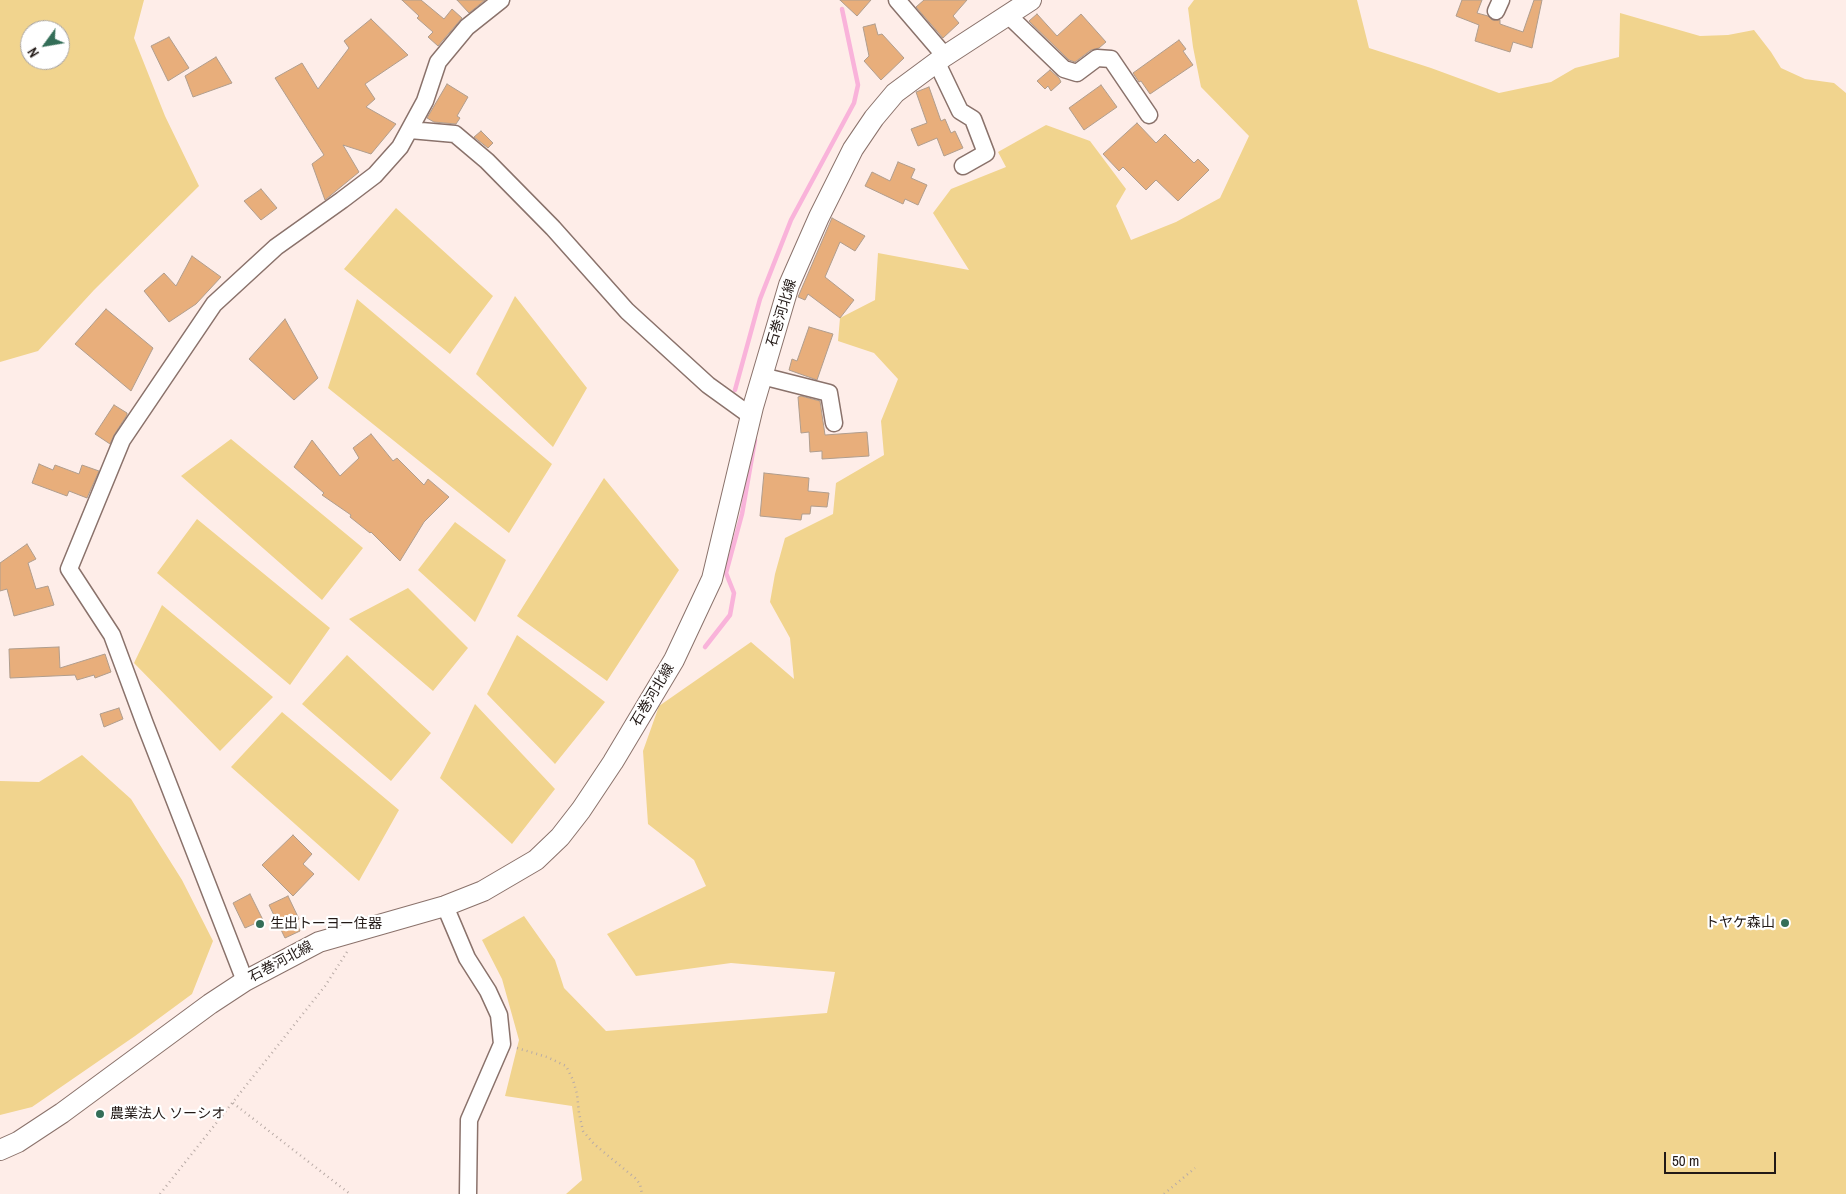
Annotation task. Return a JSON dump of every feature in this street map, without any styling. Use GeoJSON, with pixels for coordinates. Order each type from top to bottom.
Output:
{"type":"FeatureCollection","features":[{"type":"Feature","properties":{"kind":"main road","name":"石巻河北線"},"geometry":{"type":"LineString","coordinates":[[0,1150],[18,1142],[62,1113],[202,1010],[245,981],[319,942],[445,906],[484,891],[536,860],[560,837],[581,810],[613,762],[674,660],[712,579],[751,416],[789,285],[819,217],[853,149],[874,118],[895,93],[941,59],[1030,0]]}},
{"type":"Feature","properties":{"kind":"street"},"geometry":{"type":"LineString","coordinates":[[245,981],[112,636],[69,569],[122,440],[214,304],[276,247],[375,175],[400,147],[410,130],[425,101],[438,62],[467,27],[501,0]]}},
{"type":"Feature","properties":{"kind":"street"},"geometry":{"type":"LineString","coordinates":[[896,0],[941,59],[960,111],[973,119],[986,153],[962,166]]}},
{"type":"Feature","properties":{"kind":"street"},"geometry":{"type":"LineString","coordinates":[[1008,15],[1064,69],[1077,73],[1097,58],[1111,59],[1149,115]]}},
{"type":"Feature","properties":{"kind":"street"},"geometry":{"type":"LineString","coordinates":[[410,130],[455,134],[487,160],[553,228],[627,312],[708,385],[751,416]]}},
{"type":"Feature","properties":{"kind":"street"},"geometry":{"type":"LineString","coordinates":[[762,376],[829,393],[834,423]]}},
{"type":"Feature","properties":{"kind":"street"},"geometry":{"type":"LineString","coordinates":[[445,906],[467,958],[488,990],[499,1015],[502,1044],[469,1120],[468,1194]]}},
{"type":"Feature","properties":{"kind":"path"},"geometry":{"type":"LineString","coordinates":[[160,1194],[325,986],[364,928]]}},
{"type":"Feature","properties":{"kind":"path"},"geometry":{"type":"LineString","coordinates":[[502,1044],[547,1057],[566,1066],[577,1094],[578,1113],[583,1131],[594,1144],[635,1178],[640,1184],[642,1194]]}},
{"type":"Feature","properties":{"kind":"path"},"geometry":{"type":"LineString","coordinates":[[233,1102],[350,1194]]}},
{"type":"Feature","properties":{"kind":"path"},"geometry":{"type":"LineString","coordinates":[[1164,1194],[1195,1168]]}},
{"type":"Feature","properties":{"kind":"shaded area"},"geometry":{"type":"Polygon","coordinates":[[[0,0],[144,0],[134,38],[165,116],[199,186],[94,290],[38,351],[0,362],[0,0]]]}},
{"type":"Feature","properties":{"kind":"shaded area"},"geometry":{"type":"Polygon","coordinates":[[[1194,0],[1357,0],[1369,48],[1499,93],[1551,82],[1575,68],[1619,57],[1620,13],[1700,36],[1728,35],[1754,30],[1781,68],[1805,79],[1834,83],[1846,93],[1846,1194],[566,1194],[582,1180],[572,1106],[505,1096],[519,1040],[502,979],[482,940],[524,916],[555,960],[564,988],[606,1031],[827,1013],[835,972],[731,963],[636,976],[607,934],[706,886],[694,860],[648,824],[643,751],[659,706],[751,642],[794,679],[790,638],[770,602],[775,574],[785,538],[833,514],[836,483],[884,455],[881,421],[898,379],[874,353],[838,341],[840,318],[875,300],[878,253],[969,270],[933,213],[951,189],[1006,167],[998,152],[1046,125],[1090,141],[1126,189],[1116,206],[1131,240],[1176,222],[1220,198],[1249,136],[1201,87],[1188,8],[1194,0]]]}},
{"type":"Feature","properties":{"kind":"shaded area"},"geometry":{"type":"Polygon","coordinates":[[[396,208],[493,296],[450,354],[344,269],[396,208]]]}},
{"type":"Feature","properties":{"kind":"shaded area"},"geometry":{"type":"Polygon","coordinates":[[[515,296],[587,388],[553,447],[476,374],[515,296]]]}},
{"type":"Feature","properties":{"kind":"shaded area"},"geometry":{"type":"Polygon","coordinates":[[[357,299],[552,464],[509,533],[328,388],[357,299]]]}},
{"type":"Feature","properties":{"kind":"shaded area"},"geometry":{"type":"Polygon","coordinates":[[[231,439],[363,548],[322,600],[181,476],[231,439]]]}},
{"type":"Feature","properties":{"kind":"shaded area"},"geometry":{"type":"Polygon","coordinates":[[[604,478],[679,570],[607,681],[517,616],[604,478]]]}},
{"type":"Feature","properties":{"kind":"shaded area"},"geometry":{"type":"Polygon","coordinates":[[[197,519],[330,628],[290,685],[157,573],[197,519]]]}},
{"type":"Feature","properties":{"kind":"shaded area"},"geometry":{"type":"Polygon","coordinates":[[[455,522],[506,560],[475,622],[418,570],[455,522]]]}},
{"type":"Feature","properties":{"kind":"shaded area"},"geometry":{"type":"Polygon","coordinates":[[[408,588],[468,648],[433,691],[349,619],[408,588]]]}},
{"type":"Feature","properties":{"kind":"shaded area"},"geometry":{"type":"Polygon","coordinates":[[[162,605],[273,697],[220,751],[134,663],[162,605]]]}},
{"type":"Feature","properties":{"kind":"shaded area"},"geometry":{"type":"Polygon","coordinates":[[[517,635],[605,702],[555,764],[487,694],[517,635]]]}},
{"type":"Feature","properties":{"kind":"shaded area"},"geometry":{"type":"Polygon","coordinates":[[[347,655],[431,733],[391,781],[302,704],[347,655]]]}},
{"type":"Feature","properties":{"kind":"shaded area"},"geometry":{"type":"Polygon","coordinates":[[[475,704],[555,789],[512,844],[440,778],[475,704]]]}},
{"type":"Feature","properties":{"kind":"shaded area"},"geometry":{"type":"Polygon","coordinates":[[[282,712],[399,810],[359,881],[231,767],[282,712]]]}},
{"type":"Feature","properties":{"kind":"shaded area"},"geometry":{"type":"Polygon","coordinates":[[[82,755],[131,799],[182,880],[213,941],[192,994],[32,1107],[0,1115],[0,781],[39,782],[82,755]]]}},
{"type":"Feature","properties":{"kind":"building"},"geometry":{"type":"Polygon","coordinates":[[[402,0],[421,0],[444,19],[452,9],[462,18],[438,46],[428,37],[433,32],[417,18],[419,16],[402,0]]]}},
{"type":"Feature","properties":{"kind":"building"},"geometry":{"type":"Polygon","coordinates":[[[457,0],[485,0],[469,13],[457,0]]]}},
{"type":"Feature","properties":{"kind":"building"},"geometry":{"type":"Polygon","coordinates":[[[840,0],[871,0],[857,16],[840,0]]]}},
{"type":"Feature","properties":{"kind":"building"},"geometry":{"type":"Polygon","coordinates":[[[924,0],[967,0],[953,16],[959,23],[943,38],[916,7],[924,0]]]}},
{"type":"Feature","properties":{"kind":"building"},"geometry":{"type":"Polygon","coordinates":[[[1462,0],[1482,0],[1477,13],[1488,16],[1492,20],[1500,20],[1500,24],[1523,32],[1534,0],[1542,0],[1532,48],[1513,42],[1510,52],[1475,41],[1479,25],[1456,16],[1462,0]]]}},
{"type":"Feature","properties":{"kind":"building"},"geometry":{"type":"Polygon","coordinates":[[[1037,14],[1057,36],[1081,14],[1106,42],[1075,62],[1069,60],[1029,21],[1037,14]]]}},
{"type":"Feature","properties":{"kind":"building"},"geometry":{"type":"Polygon","coordinates":[[[371,19],[408,55],[365,84],[375,99],[366,107],[396,124],[371,154],[343,145],[359,172],[325,200],[312,164],[324,155],[275,78],[302,63],[318,89],[349,48],[344,41],[371,19]]]}},
{"type":"Feature","properties":{"kind":"building"},"geometry":{"type":"Polygon","coordinates":[[[875,24],[878,35],[882,34],[904,58],[881,80],[864,61],[869,56],[863,27],[875,24]]]}},
{"type":"Feature","properties":{"kind":"building"},"geometry":{"type":"Polygon","coordinates":[[[169,37],[189,68],[168,81],[151,46],[169,37]]]}},
{"type":"Feature","properties":{"kind":"building"},"geometry":{"type":"Polygon","coordinates":[[[1179,40],[1186,49],[1183,51],[1193,65],[1150,94],[1133,73],[1179,40]]]}},
{"type":"Feature","properties":{"kind":"building"},"geometry":{"type":"Polygon","coordinates":[[[216,57],[232,83],[193,97],[185,76],[216,57]]]}},
{"type":"Feature","properties":{"kind":"building"},"geometry":{"type":"Polygon","coordinates":[[[1050,70],[1061,82],[1051,91],[1048,86],[1045,89],[1037,81],[1050,70]]]}},
{"type":"Feature","properties":{"kind":"building"},"geometry":{"type":"Polygon","coordinates":[[[447,84],[468,97],[457,116],[460,118],[456,124],[434,122],[427,118],[447,84]]]}},
{"type":"Feature","properties":{"kind":"building"},"geometry":{"type":"Polygon","coordinates":[[[1101,85],[1117,107],[1084,130],[1069,108],[1101,85]]]}},
{"type":"Feature","properties":{"kind":"building"},"geometry":{"type":"Polygon","coordinates":[[[929,87],[941,121],[945,119],[951,133],[955,131],[963,148],[944,156],[937,138],[918,146],[911,129],[927,123],[916,92],[929,87]]]}},
{"type":"Feature","properties":{"kind":"building"},"geometry":{"type":"Polygon","coordinates":[[[1137,123],[1156,143],[1165,134],[1194,163],[1198,159],[1209,170],[1178,201],[1156,180],[1146,190],[1123,167],[1119,171],[1103,154],[1137,123]]]}},
{"type":"Feature","properties":{"kind":"building"},"geometry":{"type":"Polygon","coordinates":[[[481,131],[493,143],[488,148],[474,137],[481,131]]]}},
{"type":"Feature","properties":{"kind":"building"},"geometry":{"type":"Polygon","coordinates":[[[898,162],[915,169],[911,178],[927,185],[918,205],[905,199],[903,204],[865,186],[872,172],[890,181],[898,162]]]}},
{"type":"Feature","properties":{"kind":"building"},"geometry":{"type":"Polygon","coordinates":[[[261,189],[277,208],[261,220],[244,201],[261,189]]]}},
{"type":"Feature","properties":{"kind":"building"},"geometry":{"type":"Polygon","coordinates":[[[832,218],[865,236],[855,251],[840,242],[825,277],[854,300],[840,318],[808,294],[805,300],[798,297],[832,218]]]}},
{"type":"Feature","properties":{"kind":"building"},"geometry":{"type":"Polygon","coordinates":[[[192,256],[221,277],[196,304],[169,322],[144,291],[164,273],[176,286],[192,256]]]}},
{"type":"Feature","properties":{"kind":"building"},"geometry":{"type":"Polygon","coordinates":[[[106,309],[153,348],[131,391],[75,344],[106,309]]]}},
{"type":"Feature","properties":{"kind":"building"},"geometry":{"type":"Polygon","coordinates":[[[285,319],[318,378],[294,400],[249,359],[285,319]]]}},
{"type":"Feature","properties":{"kind":"building"},"geometry":{"type":"Polygon","coordinates":[[[809,327],[833,334],[817,380],[789,370],[792,359],[797,361],[809,327]]]}},
{"type":"Feature","properties":{"kind":"building"},"geometry":{"type":"Polygon","coordinates":[[[801,396],[820,401],[825,435],[867,432],[869,456],[822,459],[822,451],[810,452],[809,432],[801,433],[798,397],[801,396]]]}},
{"type":"Feature","properties":{"kind":"building"},"geometry":{"type":"Polygon","coordinates":[[[114,405],[127,413],[127,415],[110,444],[95,434],[114,405]]]}},
{"type":"Feature","properties":{"kind":"building"},"geometry":{"type":"Polygon","coordinates":[[[371,434],[393,461],[397,458],[424,485],[428,479],[449,497],[424,522],[400,561],[371,532],[350,517],[351,515],[322,495],[324,493],[294,467],[312,440],[340,476],[359,458],[353,448],[371,434]]]}},
{"type":"Feature","properties":{"kind":"building"},"geometry":{"type":"Polygon","coordinates":[[[39,464],[53,470],[55,465],[79,474],[82,465],[99,471],[87,498],[69,491],[67,496],[32,483],[39,464]]]}},
{"type":"Feature","properties":{"kind":"building"},"geometry":{"type":"Polygon","coordinates":[[[764,473],[809,478],[808,491],[829,493],[827,507],[811,506],[810,514],[802,514],[801,520],[760,516],[764,473]]]}},
{"type":"Feature","properties":{"kind":"building"},"geometry":{"type":"Polygon","coordinates":[[[27,544],[36,559],[28,563],[36,589],[48,586],[54,605],[14,616],[7,589],[0,591],[0,563],[27,544]]]}},
{"type":"Feature","properties":{"kind":"building"},"geometry":{"type":"Polygon","coordinates":[[[59,647],[60,668],[105,654],[111,672],[95,678],[94,675],[77,680],[75,675],[10,678],[9,649],[59,647]]]}},
{"type":"Feature","properties":{"kind":"building"},"geometry":{"type":"Polygon","coordinates":[[[119,708],[123,719],[104,727],[100,714],[119,708]]]}},
{"type":"Feature","properties":{"kind":"building"},"geometry":{"type":"Polygon","coordinates":[[[293,835],[312,854],[303,864],[314,874],[293,896],[262,865],[293,835]]]}},
{"type":"Feature","properties":{"kind":"building"},"geometry":{"type":"Polygon","coordinates":[[[250,894],[263,920],[245,928],[233,903],[250,894]]]}},
{"type":"Feature","properties":{"kind":"building"},"geometry":{"type":"Polygon","coordinates":[[[288,896],[299,919],[296,921],[300,931],[285,938],[269,905],[288,896]]]}},
{"type":"Feature","properties":{"kind":"waterway"},"geometry":{"type":"LineString","coordinates":[[735,390],[760,299],[791,220],[854,103],[858,85],[842,9]]}},
{"type":"Feature","properties":{"kind":"waterway"},"geometry":{"type":"LineString","coordinates":[[705,647],[730,615],[734,593],[726,573],[742,514],[755,440]]}},
{"type":"Feature","properties":{"kind":"place","name":"トヤケ森山"},"geometry":{"type":"Point","coordinates":[1785,923]}},
{"type":"Feature","properties":{"kind":"place","name":"生出トーヨー住器"},"geometry":{"type":"Point","coordinates":[260,924]}},
{"type":"Feature","properties":{"kind":"place","name":"農業法人 ソーシオ"},"geometry":{"type":"Point","coordinates":[100,1114]}}]}
